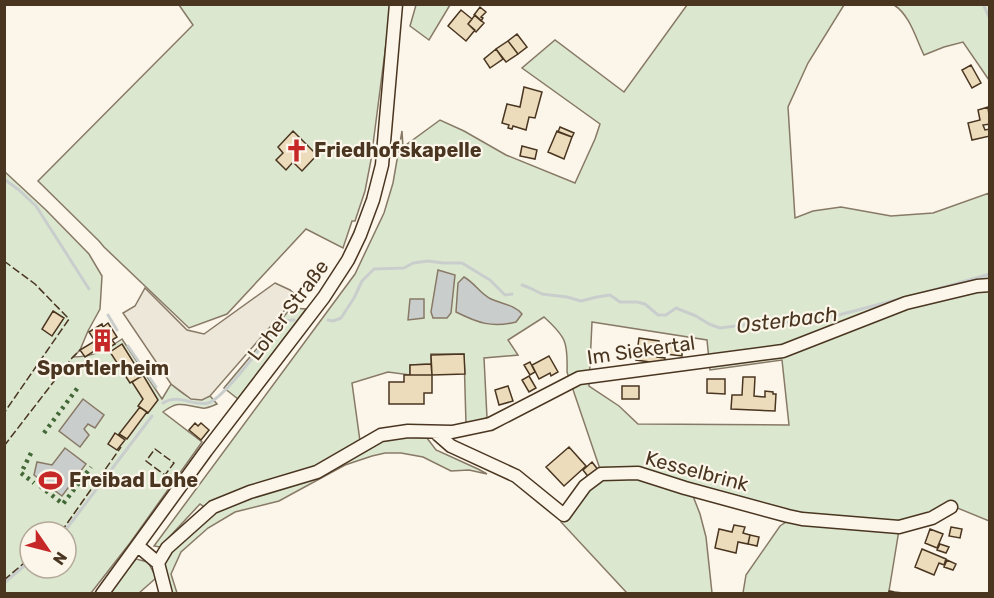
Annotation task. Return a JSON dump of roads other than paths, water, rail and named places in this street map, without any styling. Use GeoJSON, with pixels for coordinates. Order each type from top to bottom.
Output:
{"type":"FeatureCollection","features":[{"type":"Feature","properties":{"kind":"street","name":"Loher Straße"},"geometry":{"type":"LineString","coordinates":[[102,594],[206,451],[324,297],[351,255],[374,200],[382,165],[396,4]]}},
{"type":"Feature","properties":{"kind":"street","name":"Im Siekertal"},"geometry":{"type":"LineString","coordinates":[[158,563],[167,548],[213,507],[250,492],[317,472],[381,435],[398,432],[452,432],[490,424],[579,378],[783,351],[906,303],[990,285]]}},
{"type":"Feature","properties":{"kind":"street","name":"Kesselbrink"},"geometry":{"type":"LineString","coordinates":[[435,432],[451,446],[516,476],[564,515],[585,486],[601,474],[638,473],[802,519],[899,527],[932,518],[951,507]]}},
{"type":"Feature","properties":{"kind":"street"},"geometry":{"type":"LineString","coordinates":[[138,546],[158,563],[166,594]]}},
{"type":"Feature","properties":{"kind":"waterway"},"geometry":{"type":"LineString","coordinates":[[983,4],[990,19]]}},
{"type":"Feature","properties":{"kind":"waterway"},"geometry":{"type":"LineString","coordinates":[[4,179],[36,206],[89,289]]}},
{"type":"Feature","properties":{"kind":"waterway","name":"Osterbach"},"geometry":{"type":"LineString","coordinates":[[328,320],[341,318],[362,281],[374,269],[404,268],[413,263],[428,261],[462,263],[490,280],[505,295],[512,294]]}},
{"type":"Feature","properties":{"kind":"waterway","name":"Osterbach"},"geometry":{"type":"LineString","coordinates":[[923,293],[990,274]]}},
{"type":"Feature","properties":{"kind":"waterway","name":"Osterbach"},"geometry":{"type":"LineString","coordinates":[[522,285],[542,294],[581,301],[610,295],[620,302],[645,304],[658,315],[666,315],[676,308],[720,328],[758,323],[795,322],[835,316],[903,298]]}},
{"type":"Feature","properties":{"kind":"waterway"},"geometry":{"type":"LineString","coordinates":[[108,315],[117,330]]}},
{"type":"Feature","properties":{"kind":"waterway","name":"Osterbach"},"geometry":{"type":"LineString","coordinates":[[163,403],[175,399],[203,404],[215,399],[235,379],[281,321],[294,320]]}},
{"type":"Feature","properties":{"kind":"waterway"},"geometry":{"type":"LineString","coordinates":[[128,346],[156,387]]}},
{"type":"Feature","properties":{"kind":"waterway","name":"Osterbach"},"geometry":{"type":"LineString","coordinates":[[73,520],[152,416]]}},
{"type":"Feature","properties":{"kind":"waterway","name":"Osterbach"},"geometry":{"type":"LineString","coordinates":[[4,583],[18,571]]}},
{"type":"Feature","properties":{"kind":"place","name":"Friedhofskapelle"},"geometry":{"type":"Point","coordinates":[296,150]}},
{"type":"Feature","properties":{"kind":"place","name":"Sportlerheim"},"geometry":{"type":"Point","coordinates":[103,340]}},
{"type":"Feature","properties":{"kind":"place","name":"Freibad Lohe"},"geometry":{"type":"Point","coordinates":[51,480]}}]}
